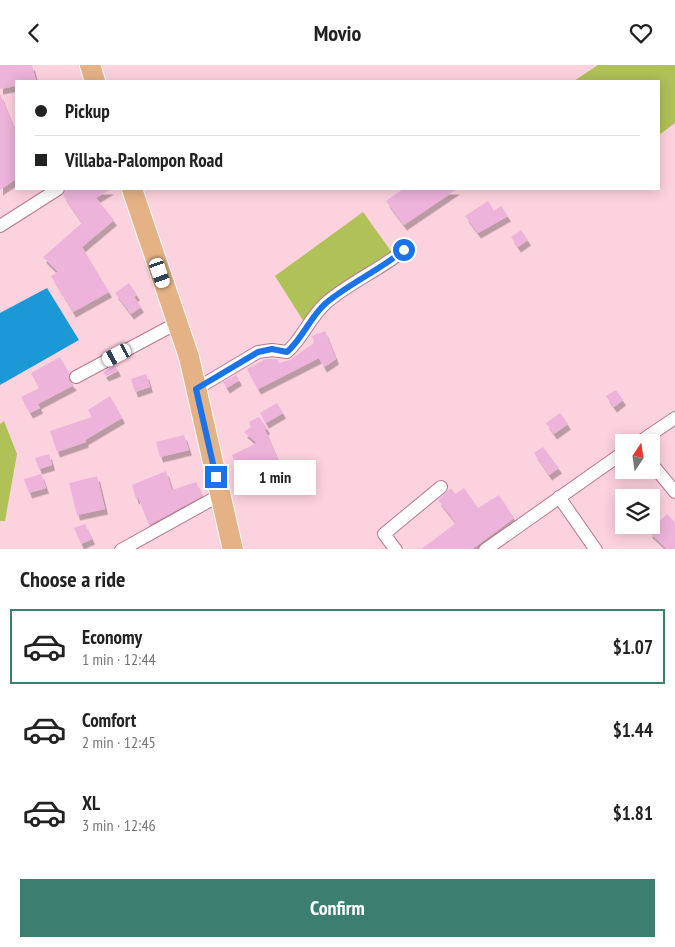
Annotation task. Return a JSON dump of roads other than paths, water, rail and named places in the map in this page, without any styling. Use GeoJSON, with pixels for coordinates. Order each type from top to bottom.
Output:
{"type":"FeatureCollection","features":[{"type":"Feature","properties":{"kind":"main road"},"geometry":{"type":"LineString","coordinates":[[90,65],[95,80]]}},
{"type":"Feature","properties":{"kind":"main road"},"geometry":{"type":"LineString","coordinates":[[132,190],[189,357],[233,549]]}},
{"type":"Feature","properties":{"kind":"street"},"geometry":{"type":"LineString","coordinates":[[0,227],[56,190]]}},
{"type":"Feature","properties":{"kind":"street"},"geometry":{"type":"LineString","coordinates":[[196,389],[258,352],[272,349],[287,352],[294,346],[316,313],[328,301],[404,250]]}},
{"type":"Feature","properties":{"kind":"street"},"geometry":{"type":"LineString","coordinates":[[76,377],[177,323]]}},
{"type":"Feature","properties":{"kind":"street"},"geometry":{"type":"LineString","coordinates":[[651,434],[675,418]]}},
{"type":"Feature","properties":{"kind":"street"},"geometry":{"type":"LineString","coordinates":[[485,549],[615,458]]}},
{"type":"Feature","properties":{"kind":"street"},"geometry":{"type":"LineString","coordinates":[[660,474],[675,492]]}},
{"type":"Feature","properties":{"kind":"street"},"geometry":{"type":"LineString","coordinates":[[396,549],[384,534],[441,487]]}},
{"type":"Feature","properties":{"kind":"street"},"geometry":{"type":"LineString","coordinates":[[121,549],[220,495]]}},
{"type":"Feature","properties":{"kind":"street"},"geometry":{"type":"LineString","coordinates":[[559,497],[596,549]]}},
{"type":"Feature","properties":{"kind":"water"},"geometry":{"type":"Polygon","coordinates":[[[47,288],[79,340],[0,385],[0,313],[47,288]]]}}]}
